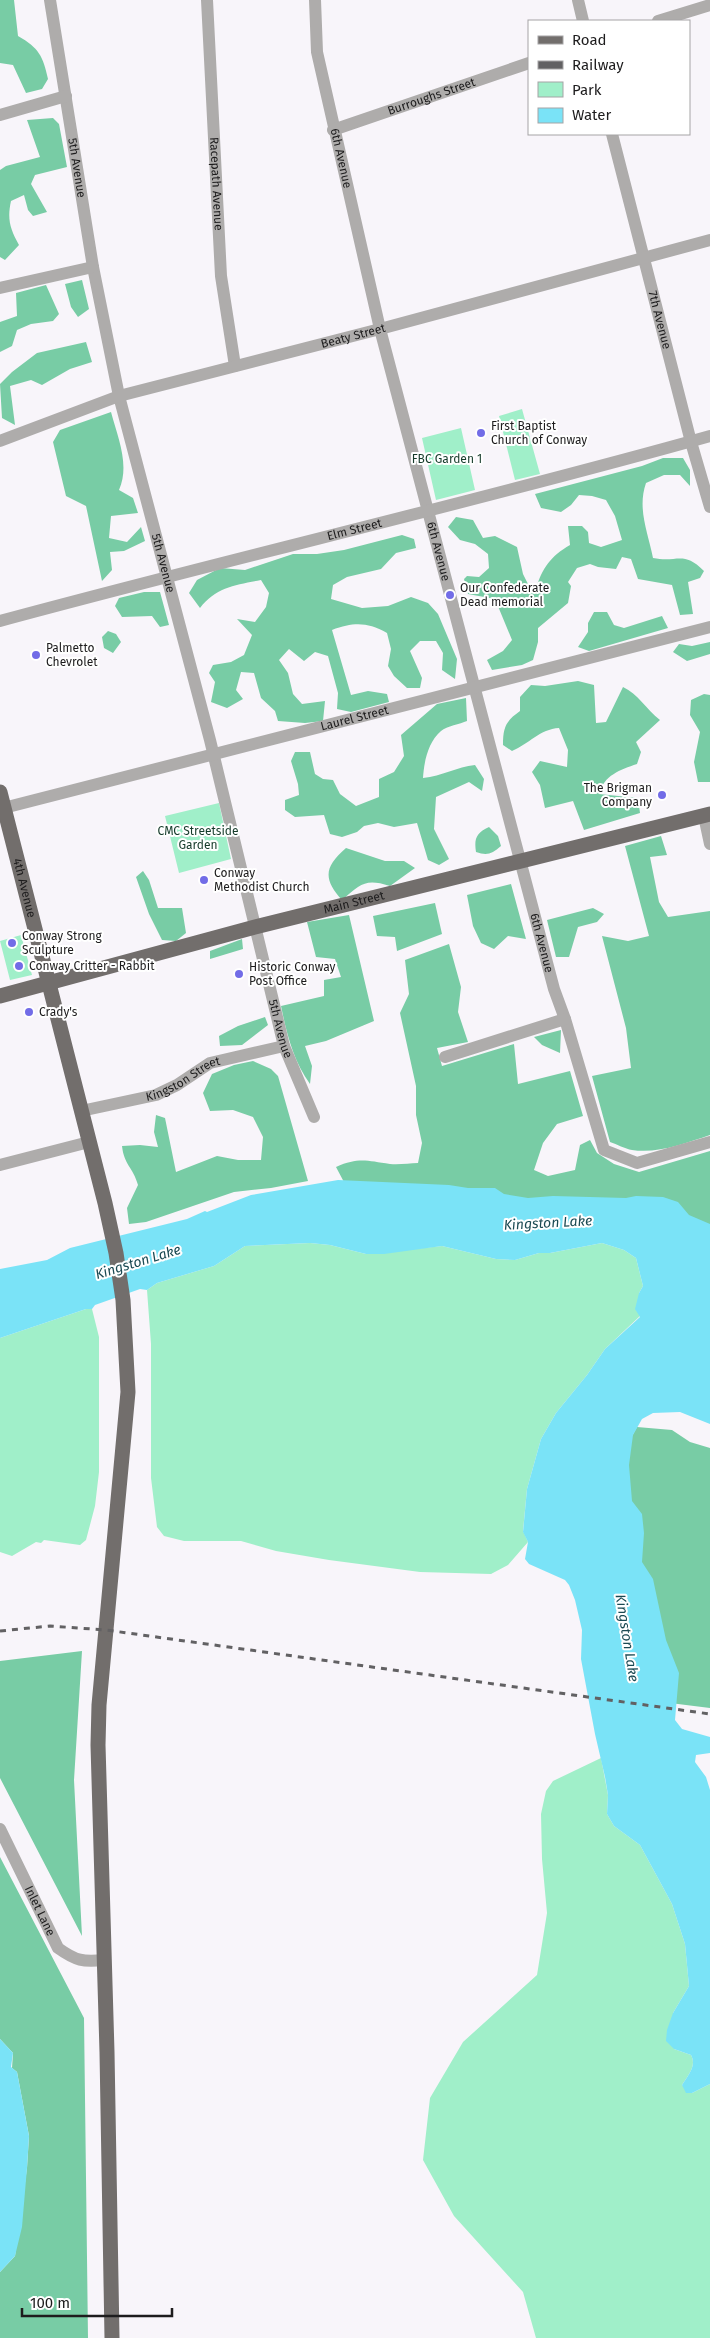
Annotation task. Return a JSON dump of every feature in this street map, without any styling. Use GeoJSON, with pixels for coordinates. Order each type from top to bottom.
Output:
{"type":"FeatureCollection","features":[{"type":"Feature","properties":{"kind":"main road","name":"4th Avenue"},"geometry":{"type":"LineString","coordinates":[[0,792],[2,809],[105,1203],[118,1262],[126,1335],[128,1392],[100,1696],[98,1745],[112,2338]]}},
{"type":"Feature","properties":{"kind":"main road","name":"Main Street"},"geometry":{"type":"LineString","coordinates":[[0,996],[255,927],[707,815]]}},
{"type":"Feature","properties":{"kind":"street","name":"5th Avenue"},"geometry":{"type":"LineString","coordinates":[[50,0],[93,267],[119,396],[213,754],[284,1046],[314,1117]]}},
{"type":"Feature","properties":{"kind":"street","name":"Racepath Avenue"},"geometry":{"type":"LineString","coordinates":[[208,0],[221,276],[235,366]]}},
{"type":"Feature","properties":{"kind":"street","name":"6th Avenue"},"geometry":{"type":"LineString","coordinates":[[315,0],[317,52],[333,130],[380,329],[554,988],[604,1150],[637,1163],[710,1142]]}},
{"type":"Feature","properties":{"kind":"street"},"geometry":{"type":"LineString","coordinates":[[578,0],[583,20]]}},
{"type":"Feature","properties":{"kind":"street"},"geometry":{"type":"LineString","coordinates":[[661,20],[710,5]]}},
{"type":"Feature","properties":{"kind":"street","name":"Burroughs Street"},"geometry":{"type":"LineString","coordinates":[[333,130],[528,63]]}},
{"type":"Feature","properties":{"kind":"street"},"geometry":{"type":"LineString","coordinates":[[0,115],[66,96]]}},
{"type":"Feature","properties":{"kind":"street","name":"7th Avenue"},"geometry":{"type":"LineString","coordinates":[[612,135],[691,442],[710,507]]}},
{"type":"Feature","properties":{"kind":"street","name":"Beaty Street"},"geometry":{"type":"LineString","coordinates":[[0,441],[119,396],[380,329],[710,240]]}},
{"type":"Feature","properties":{"kind":"street"},"geometry":{"type":"LineString","coordinates":[[0,288],[93,267]]}},
{"type":"Feature","properties":{"kind":"street","name":"Elm Street"},"geometry":{"type":"LineString","coordinates":[[0,620],[167,575],[427,511],[710,436]]}},
{"type":"Feature","properties":{"kind":"street","name":"Laurel Street"},"geometry":{"type":"LineString","coordinates":[[2,809],[474,686],[710,627]]}},
{"type":"Feature","properties":{"kind":"street"},"geometry":{"type":"LineString","coordinates":[[707,815],[710,844]]}},
{"type":"Feature","properties":{"kind":"street"},"geometry":{"type":"LineString","coordinates":[[445,1057],[565,1019]]}},
{"type":"Feature","properties":{"kind":"street","name":"Kingston Street"},"geometry":{"type":"LineString","coordinates":[[82,1111],[156,1095],[177,1085],[210,1063],[284,1046]]}},
{"type":"Feature","properties":{"kind":"street"},"geometry":{"type":"LineString","coordinates":[[0,1164],[89,1142]]}},
{"type":"Feature","properties":{"kind":"street","name":"Inlet Lane"},"geometry":{"type":"LineString","coordinates":[[0,1829],[58,1948],[72,1958],[86,1961],[104,1960]]}},
{"type":"Feature","properties":{"kind":"green space"},"geometry":{"type":"Polygon","coordinates":[[[0,0],[14,0],[18,36],[31,45],[42,58],[48,79],[42,89],[26,93],[13,65],[0,63],[0,0]]]}},
{"type":"Feature","properties":{"kind":"green space"},"geometry":{"type":"Polygon","coordinates":[[[53,118],[59,124],[67,167],[35,175],[31,184],[47,212],[33,216],[28,210],[24,195],[11,201],[10,224],[19,245],[5,260],[0,257],[0,170],[6,166],[40,157],[27,120],[53,118]]]}},
{"type":"Feature","properties":{"kind":"green space"},"geometry":{"type":"Polygon","coordinates":[[[82,280],[89,309],[78,317],[71,307],[65,284],[82,280]]]}},
{"type":"Feature","properties":{"kind":"green space"},"geometry":{"type":"Polygon","coordinates":[[[46,285],[59,314],[53,321],[31,324],[17,330],[12,346],[0,352],[0,322],[17,316],[16,293],[46,285]]]}},
{"type":"Feature","properties":{"kind":"green space"},"geometry":{"type":"Polygon","coordinates":[[[86,342],[92,362],[70,369],[42,385],[31,380],[10,386],[15,425],[2,418],[0,384],[12,372],[37,353],[86,342]]]}},
{"type":"Feature","properties":{"kind":"green space"},"geometry":{"type":"Polygon","coordinates":[[[522,409],[540,474],[515,480],[499,416],[522,409]]]}},
{"type":"Feature","properties":{"kind":"green space"},"geometry":{"type":"Polygon","coordinates":[[[111,412],[122,451],[123,471],[119,490],[133,498],[138,513],[111,516],[109,538],[127,542],[141,527],[145,541],[124,551],[110,552],[112,570],[102,581],[86,506],[66,496],[53,442],[60,430],[111,412]]]}},
{"type":"Feature","properties":{"kind":"green space","name":"FBC Garden 1"},"geometry":{"type":"Polygon","coordinates":[[[461,428],[475,490],[436,500],[422,438],[461,428]]]}},
{"type":"Feature","properties":{"kind":"green space"},"geometry":{"type":"Polygon","coordinates":[[[663,458],[683,458],[690,470],[690,486],[680,475],[664,475],[646,483],[643,502],[644,520],[653,558],[685,559],[691,561],[704,571],[700,578],[688,582],[693,614],[680,615],[672,585],[638,579],[631,559],[622,557],[616,569],[590,564],[577,568],[568,582],[571,586],[568,603],[538,628],[538,642],[533,660],[522,665],[492,670],[487,660],[503,651],[512,640],[495,599],[468,594],[464,579],[467,576],[479,577],[489,568],[488,554],[475,544],[460,540],[448,527],[456,517],[473,520],[483,538],[495,536],[517,547],[523,574],[530,588],[536,589],[548,563],[570,545],[568,526],[582,526],[588,532],[589,543],[601,547],[622,540],[615,516],[606,500],[579,495],[571,505],[561,512],[541,508],[535,494],[642,466],[663,458]]]}},
{"type":"Feature","properties":{"kind":"green space"},"geometry":{"type":"Polygon","coordinates":[[[402,535],[414,539],[416,548],[396,553],[381,569],[347,577],[333,585],[331,599],[362,608],[388,606],[411,597],[428,603],[438,614],[457,659],[455,679],[442,670],[443,653],[436,641],[420,641],[410,651],[422,678],[420,688],[407,688],[394,676],[388,666],[391,649],[387,633],[360,624],[332,630],[351,695],[368,691],[387,694],[389,702],[351,712],[337,709],[338,693],[328,656],[315,652],[304,661],[289,649],[279,660],[288,673],[293,694],[302,704],[325,701],[323,721],[305,723],[278,721],[275,711],[261,698],[254,673],[241,672],[236,690],[243,699],[227,708],[211,702],[215,682],[209,673],[213,665],[231,662],[244,655],[252,635],[237,619],[255,622],[266,607],[269,593],[261,580],[220,591],[200,608],[189,593],[197,580],[220,568],[245,570],[293,554],[317,554],[344,550],[402,535]]]}},
{"type":"Feature","properties":{"kind":"green space"},"geometry":{"type":"Polygon","coordinates":[[[144,592],[160,592],[169,625],[160,627],[152,616],[122,617],[115,606],[119,598],[144,592]]]}},
{"type":"Feature","properties":{"kind":"green space"},"geometry":{"type":"Polygon","coordinates":[[[594,612],[607,612],[614,625],[624,628],[662,616],[668,628],[589,651],[578,647],[588,632],[588,623],[594,612]]]}},
{"type":"Feature","properties":{"kind":"green space"},"geometry":{"type":"Polygon","coordinates":[[[108,631],[116,634],[121,642],[113,653],[104,648],[102,637],[108,631]]]}},
{"type":"Feature","properties":{"kind":"green space"},"geometry":{"type":"Polygon","coordinates":[[[710,642],[710,654],[687,661],[673,652],[679,644],[692,646],[710,642]]]}},
{"type":"Feature","properties":{"kind":"green space"},"geometry":{"type":"Polygon","coordinates":[[[578,681],[594,685],[596,723],[606,722],[623,687],[660,720],[636,742],[641,752],[637,764],[614,774],[605,782],[599,794],[638,798],[640,813],[584,830],[573,801],[545,808],[540,785],[532,772],[540,761],[567,767],[568,750],[559,728],[546,731],[512,751],[503,745],[506,725],[520,711],[520,697],[531,685],[545,686],[578,681]]]}},
{"type":"Feature","properties":{"kind":"green space"},"geometry":{"type":"Polygon","coordinates":[[[704,694],[710,695],[710,782],[698,782],[694,762],[700,732],[690,715],[691,700],[704,694]]]}},
{"type":"Feature","properties":{"kind":"green space"},"geometry":{"type":"Polygon","coordinates":[[[466,698],[467,721],[441,731],[433,741],[427,753],[423,778],[475,765],[484,779],[482,791],[469,782],[436,797],[434,829],[449,859],[439,865],[428,860],[417,823],[394,827],[378,823],[364,826],[357,832],[342,837],[330,834],[324,815],[295,817],[285,810],[285,800],[299,795],[298,784],[291,761],[295,752],[310,752],[315,774],[323,779],[333,780],[340,794],[356,806],[379,797],[379,779],[394,772],[404,756],[401,735],[437,704],[466,698]]]}},
{"type":"Feature","properties":{"kind":"green space","name":"CMC Streetside Garden"},"geometry":{"type":"Polygon","coordinates":[[[219,803],[231,859],[179,873],[165,816],[219,803]]]}},
{"type":"Feature","properties":{"kind":"green space"},"geometry":{"type":"Polygon","coordinates":[[[489,827],[498,836],[501,846],[489,854],[476,852],[475,843],[477,837],[489,827]]]}},
{"type":"Feature","properties":{"kind":"green space"},"geometry":{"type":"Polygon","coordinates":[[[661,836],[667,855],[650,857],[659,902],[668,917],[710,911],[710,1135],[672,1147],[642,1151],[629,1149],[610,1142],[592,1076],[631,1068],[626,1028],[602,936],[628,941],[649,936],[625,846],[661,836]]]}},
{"type":"Feature","properties":{"kind":"green space"},"geometry":{"type":"Polygon","coordinates":[[[346,848],[385,861],[404,861],[415,868],[390,886],[375,883],[364,884],[342,900],[332,886],[329,873],[333,861],[346,848]]]}},
{"type":"Feature","properties":{"kind":"green space"},"geometry":{"type":"Polygon","coordinates":[[[143,871],[149,880],[158,908],[182,908],[186,933],[176,941],[162,940],[149,914],[136,877],[143,871]]]}},
{"type":"Feature","properties":{"kind":"green space"},"geometry":{"type":"Polygon","coordinates":[[[511,884],[526,939],[508,936],[494,949],[481,943],[473,926],[467,895],[511,884]]]}},
{"type":"Feature","properties":{"kind":"green space"},"geometry":{"type":"Polygon","coordinates":[[[435,903],[442,934],[397,951],[395,937],[377,936],[373,916],[435,903]]]}},
{"type":"Feature","properties":{"kind":"green space"},"geometry":{"type":"Polygon","coordinates":[[[593,908],[604,914],[597,922],[578,927],[569,957],[556,957],[547,920],[593,908]]]}},
{"type":"Feature","properties":{"kind":"green space"},"geometry":{"type":"Polygon","coordinates":[[[349,915],[374,1021],[326,1041],[305,1046],[312,1066],[310,1084],[299,1066],[291,1047],[281,1006],[324,996],[324,980],[341,977],[335,959],[316,957],[307,922],[349,915]]]}},
{"type":"Feature","properties":{"kind":"green space"},"geometry":{"type":"Polygon","coordinates":[[[21,935],[32,975],[10,980],[0,941],[21,935]]]}},
{"type":"Feature","properties":{"kind":"green space"},"geometry":{"type":"Polygon","coordinates":[[[242,939],[243,949],[210,959],[210,951],[242,939]]]}},
{"type":"Feature","properties":{"kind":"green space"},"geometry":{"type":"Polygon","coordinates":[[[449,944],[461,987],[458,1012],[468,1042],[437,1048],[442,1066],[514,1044],[518,1084],[570,1071],[583,1116],[557,1124],[543,1143],[534,1170],[548,1176],[575,1170],[580,1145],[590,1140],[597,1153],[614,1164],[639,1172],[710,1151],[710,1232],[345,1184],[336,1167],[344,1164],[363,1161],[394,1164],[418,1163],[422,1143],[416,1115],[416,1086],[400,1013],[409,994],[405,960],[449,944]]]}},
{"type":"Feature","properties":{"kind":"green space"},"geometry":{"type":"Polygon","coordinates":[[[265,1017],[268,1025],[242,1045],[220,1046],[219,1036],[238,1026],[265,1017]]]}},
{"type":"Feature","properties":{"kind":"green space"},"geometry":{"type":"Polygon","coordinates":[[[561,1030],[560,1053],[542,1045],[534,1037],[561,1030]]]}},
{"type":"Feature","properties":{"kind":"green space"},"geometry":{"type":"Polygon","coordinates":[[[253,1061],[271,1069],[278,1076],[308,1181],[234,1192],[146,1222],[129,1224],[127,1208],[138,1185],[125,1158],[122,1146],[158,1147],[154,1132],[156,1115],[165,1118],[176,1172],[217,1156],[238,1160],[261,1160],[263,1137],[253,1117],[233,1110],[210,1111],[203,1093],[212,1074],[234,1065],[253,1061]]]}},
{"type":"Feature","properties":{"kind":"green space"},"geometry":{"type":"Polygon","coordinates":[[[310,1243],[330,1245],[366,1254],[442,1246],[496,1259],[515,1260],[539,1253],[550,1253],[602,1243],[624,1250],[636,1258],[643,1286],[639,1293],[640,1316],[605,1349],[587,1375],[556,1413],[541,1439],[527,1489],[523,1531],[528,1542],[508,1565],[491,1574],[420,1572],[276,1551],[241,1541],[184,1541],[164,1536],[157,1527],[151,1478],[151,1344],[147,1290],[157,1283],[214,1266],[245,1246],[310,1243]]]}},
{"type":"Feature","properties":{"kind":"green space"},"geometry":{"type":"Polygon","coordinates":[[[86,1309],[92,1309],[99,1337],[99,1472],[95,1506],[86,1540],[80,1545],[44,1540],[41,1543],[36,1542],[12,1556],[0,1552],[0,1338],[86,1309]]]}},
{"type":"Feature","properties":{"kind":"green space"},"geometry":{"type":"Polygon","coordinates":[[[637,1427],[672,1430],[690,1442],[710,1448],[710,1708],[670,1703],[652,1636],[623,1453],[637,1427]]]}},
{"type":"Feature","properties":{"kind":"green space"},"geometry":{"type":"Polygon","coordinates":[[[82,1651],[74,1780],[82,1936],[0,1778],[0,1661],[82,1651]]]}},
{"type":"Feature","properties":{"kind":"green space"},"geometry":{"type":"Polygon","coordinates":[[[601,1758],[608,1795],[607,1814],[614,1826],[640,1845],[672,1904],[685,1944],[689,1986],[673,2013],[674,2049],[691,2055],[693,2059],[691,2070],[682,2085],[692,2093],[710,2084],[710,2338],[536,2338],[523,2292],[454,2216],[423,2160],[430,2098],[463,2042],[537,1975],[547,1913],[542,1859],[541,1814],[546,1791],[553,1781],[601,1758]]]}},
{"type":"Feature","properties":{"kind":"green space"},"geometry":{"type":"Polygon","coordinates":[[[0,1857],[84,2018],[88,2338],[0,2338],[0,2272],[15,2256],[27,2168],[29,2136],[17,2072],[12,2068],[13,2053],[0,2039],[0,1857]]]}},
{"type":"Feature","properties":{"kind":"water","name":"Kingston Lake"},"geometry":{"type":"Polygon","coordinates":[[[338,1180],[495,1188],[504,1194],[528,1198],[553,1196],[663,1197],[678,1202],[689,1215],[710,1224],[710,1424],[680,1412],[653,1413],[642,1419],[633,1435],[629,1465],[632,1501],[642,1514],[644,1533],[642,1562],[653,1579],[666,1640],[679,1673],[675,1720],[682,1729],[710,1737],[710,1753],[696,1755],[695,1762],[706,1777],[710,1790],[710,2084],[692,2093],[686,2093],[682,2085],[692,2067],[693,2059],[691,2055],[674,2049],[666,2041],[667,2030],[673,2013],[689,1986],[685,1944],[672,1904],[640,1845],[614,1826],[607,1814],[608,1795],[581,1659],[582,1630],[575,1600],[565,1580],[529,1564],[525,1559],[528,1542],[523,1532],[527,1489],[541,1439],[556,1413],[587,1375],[605,1349],[640,1317],[635,1309],[643,1286],[636,1258],[624,1250],[602,1243],[550,1253],[539,1253],[515,1260],[496,1259],[442,1246],[384,1254],[366,1254],[330,1245],[310,1243],[245,1246],[214,1266],[157,1283],[147,1290],[140,1289],[95,1305],[92,1309],[86,1309],[0,1338],[0,1269],[47,1260],[70,1248],[187,1219],[251,1195],[338,1180]]]}},
{"type":"Feature","properties":{"kind":"water"},"geometry":{"type":"Polygon","coordinates":[[[0,2039],[13,2053],[11,2067],[17,2072],[29,2136],[22,2227],[15,2256],[0,2272],[0,2039]]]}},
{"type":"Feature","properties":{"kind":"railway"},"geometry":{"type":"LineString","coordinates":[[0,1631],[50,1626],[106,1630],[710,1714]]}},
{"type":"Feature","properties":{"kind":"place","name":"First Baptist Church of Conway"},"geometry":{"type":"Point","coordinates":[481,433]}},
{"type":"Feature","properties":{"kind":"place","name":"Our Confederate Dead memorial"},"geometry":{"type":"Point","coordinates":[450,595]}},
{"type":"Feature","properties":{"kind":"place","name":"Palmetto Chevrolet"},"geometry":{"type":"Point","coordinates":[36,655]}},
{"type":"Feature","properties":{"kind":"place","name":"The Brigman Company"},"geometry":{"type":"Point","coordinates":[662,795]}},
{"type":"Feature","properties":{"kind":"place","name":"Conway Methodist Church"},"geometry":{"type":"Point","coordinates":[204,880]}},
{"type":"Feature","properties":{"kind":"place","name":"Conway Strong Sculpture"},"geometry":{"type":"Point","coordinates":[12,943]}},
{"type":"Feature","properties":{"kind":"place","name":"Conway Critter - Rabbit"},"geometry":{"type":"Point","coordinates":[19,966]}},
{"type":"Feature","properties":{"kind":"place","name":"Historic Conway Post Office"},"geometry":{"type":"Point","coordinates":[239,974]}},
{"type":"Feature","properties":{"kind":"place","name":"Crady's"},"geometry":{"type":"Point","coordinates":[29,1012]}}]}
